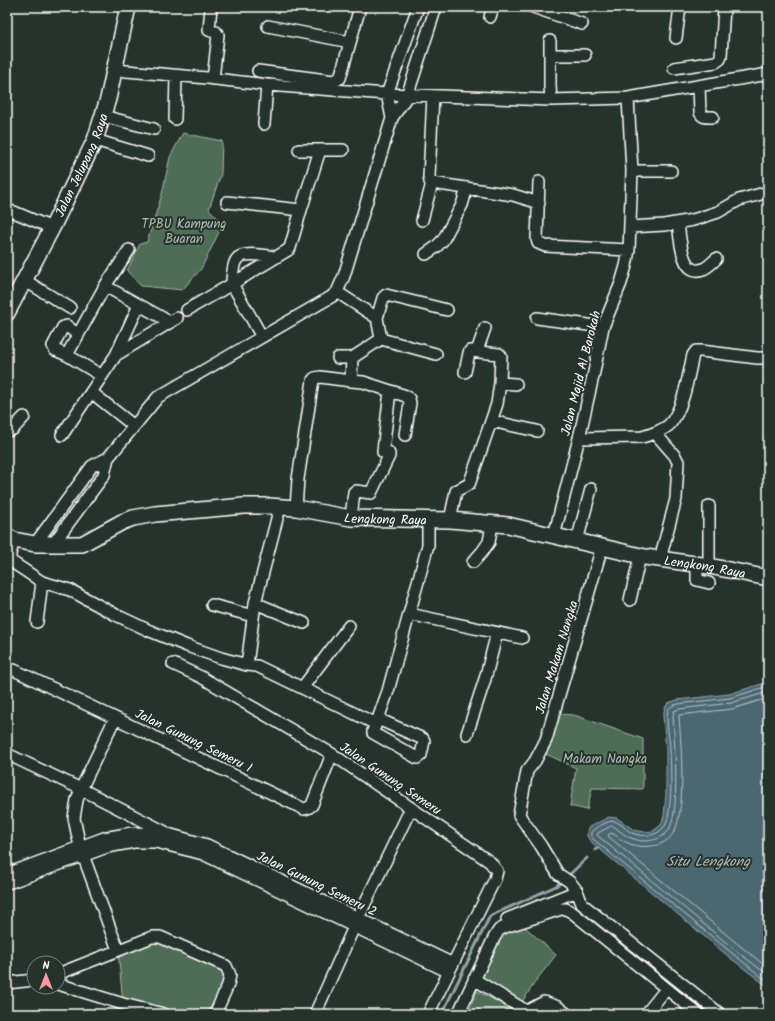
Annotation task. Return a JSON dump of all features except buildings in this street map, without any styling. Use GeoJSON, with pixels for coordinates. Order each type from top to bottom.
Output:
{"type":"FeatureCollection","features":[{"type":"Feature","properties":{"kind":"street","name":"Jalan Jelupang Raya"},"geometry":{"type":"LineString","coordinates":[[7,313],[52,228],[95,140],[115,70],[128,7]]}},
{"type":"Feature","properties":{"kind":"street"},"geometry":{"type":"LineString","coordinates":[[211,7],[209,30],[216,32],[218,35],[213,79]]}},
{"type":"Feature","properties":{"kind":"street"},"geometry":{"type":"LineString","coordinates":[[258,71],[336,81],[340,78],[360,7]]}},
{"type":"Feature","properties":{"kind":"street"},"geometry":{"type":"LineString","coordinates":[[392,118],[387,94],[418,7]]}},
{"type":"Feature","properties":{"kind":"street"},"geometry":{"type":"LineString","coordinates":[[35,544],[92,466],[108,458],[158,397],[331,297],[337,292],[344,276],[392,118],[407,96],[436,7]]}},
{"type":"Feature","properties":{"kind":"street"},"geometry":{"type":"LineString","coordinates":[[533,7],[582,24]]}},
{"type":"Feature","properties":{"kind":"street"},"geometry":{"type":"LineString","coordinates":[[676,38],[680,7]]}},
{"type":"Feature","properties":{"kind":"street"},"geometry":{"type":"LineString","coordinates":[[674,68],[716,62],[720,59],[724,7]]}},
{"type":"Feature","properties":{"kind":"street"},"geometry":{"type":"LineString","coordinates":[[268,26],[350,42]]}},
{"type":"Feature","properties":{"kind":"street"},"geometry":{"type":"LineString","coordinates":[[550,41],[551,100]]}},
{"type":"Feature","properties":{"kind":"street"},"geometry":{"type":"LineString","coordinates":[[550,55],[585,55]]}},
{"type":"Feature","properties":{"kind":"street"},"geometry":{"type":"LineString","coordinates":[[115,70],[267,85],[407,96],[551,100],[628,98],[768,74]]}},
{"type":"Feature","properties":{"kind":"street"},"geometry":{"type":"LineString","coordinates":[[394,75],[412,81]]}},
{"type":"Feature","properties":{"kind":"street"},"geometry":{"type":"LineString","coordinates":[[176,76],[176,119]]}},
{"type":"Feature","properties":{"kind":"street"},"geometry":{"type":"LineString","coordinates":[[264,124],[267,85]]}},
{"type":"Feature","properties":{"kind":"street"},"geometry":{"type":"LineString","coordinates":[[699,86],[701,115],[704,117],[713,117]]}},
{"type":"Feature","properties":{"kind":"street"},"geometry":{"type":"LineString","coordinates":[[422,220],[432,183],[429,180],[429,177],[433,96]]}},
{"type":"Feature","properties":{"kind":"street","name":"Jalan Majid Al Barokah"},"geometry":{"type":"LineString","coordinates":[[554,536],[579,438],[603,327],[621,283],[629,250],[632,171],[628,98]]}},
{"type":"Feature","properties":{"kind":"street"},"geometry":{"type":"LineString","coordinates":[[102,116],[154,129]]}},
{"type":"Feature","properties":{"kind":"street"},"geometry":{"type":"LineString","coordinates":[[95,140],[148,156]]}},
{"type":"Feature","properties":{"kind":"street"},"geometry":{"type":"LineString","coordinates":[[299,150],[343,150]]}},
{"type":"Feature","properties":{"kind":"street"},"geometry":{"type":"LineString","coordinates":[[187,310],[290,248],[320,150]]}},
{"type":"Feature","properties":{"kind":"street"},"geometry":{"type":"LineString","coordinates":[[632,171],[671,171]]}},
{"type":"Feature","properties":{"kind":"street"},"geometry":{"type":"LineString","coordinates":[[539,182],[538,243],[545,246],[629,250]]}},
{"type":"Feature","properties":{"kind":"street"},"geometry":{"type":"LineString","coordinates":[[432,183],[513,195],[539,203]]}},
{"type":"Feature","properties":{"kind":"street"},"geometry":{"type":"LineString","coordinates":[[426,254],[443,240],[462,205],[467,188]]}},
{"type":"Feature","properties":{"kind":"street"},"geometry":{"type":"LineString","coordinates":[[630,227],[664,225],[705,217],[740,200],[768,192]]}},
{"type":"Feature","properties":{"kind":"street"},"geometry":{"type":"LineString","coordinates":[[227,202],[301,210]]}},
{"type":"Feature","properties":{"kind":"street"},"geometry":{"type":"LineString","coordinates":[[7,210],[52,228]]}},
{"type":"Feature","properties":{"kind":"street"},"geometry":{"type":"LineString","coordinates":[[678,223],[682,252],[687,264],[692,269],[703,269],[716,259]]}},
{"type":"Feature","properties":{"kind":"street"},"geometry":{"type":"LineString","coordinates":[[67,355],[105,286],[129,250]]}},
{"type":"Feature","properties":{"kind":"street"},"geometry":{"type":"LineString","coordinates":[[264,336],[232,282],[236,260],[240,256],[248,255],[276,257]]}},
{"type":"Feature","properties":{"kind":"street"},"geometry":{"type":"LineString","coordinates":[[24,280],[70,308]]}},
{"type":"Feature","properties":{"kind":"street"},"geometry":{"type":"LineString","coordinates":[[105,286],[139,305],[173,320],[116,355]]}},
{"type":"Feature","properties":{"kind":"street"},"geometry":{"type":"LineString","coordinates":[[337,292],[377,318]]}},
{"type":"Feature","properties":{"kind":"street"},"geometry":{"type":"LineString","coordinates":[[381,339],[377,318],[383,298],[386,295],[447,310]]}},
{"type":"Feature","properties":{"kind":"street"},"geometry":{"type":"LineString","coordinates":[[62,435],[116,355],[139,305]]}},
{"type":"Feature","properties":{"kind":"street"},"geometry":{"type":"LineString","coordinates":[[537,318],[603,327]]}},
{"type":"Feature","properties":{"kind":"street"},"geometry":{"type":"LineString","coordinates":[[78,335],[67,326],[63,327],[53,346],[55,350],[67,355],[102,376]]}},
{"type":"Feature","properties":{"kind":"street"},"geometry":{"type":"LineString","coordinates":[[477,351],[485,328]]}},
{"type":"Feature","properties":{"kind":"street"},"geometry":{"type":"LineString","coordinates":[[338,358],[352,358],[381,339],[436,354]]}},
{"type":"Feature","properties":{"kind":"street"},"geometry":{"type":"LineString","coordinates":[[450,520],[456,491],[470,482],[497,404],[500,383],[501,356],[499,354],[470,351],[465,372]]}},
{"type":"Feature","properties":{"kind":"street"},"geometry":{"type":"LineString","coordinates":[[579,438],[642,437],[651,435],[670,424],[682,405],[693,355],[696,351],[768,358]]}},
{"type":"Feature","properties":{"kind":"street"},"geometry":{"type":"LineString","coordinates":[[351,381],[352,358]]}},
{"type":"Feature","properties":{"kind":"street"},"geometry":{"type":"LineString","coordinates":[[296,508],[298,479],[313,380],[315,378],[320,377],[363,382],[406,396],[410,403],[405,435]]}},
{"type":"Feature","properties":{"kind":"street"},"geometry":{"type":"LineString","coordinates":[[500,383],[516,384]]}},
{"type":"Feature","properties":{"kind":"street"},"geometry":{"type":"LineString","coordinates":[[351,518],[354,492],[371,493],[389,454],[382,451],[390,391]]}},
{"type":"Feature","properties":{"kind":"street"},"geometry":{"type":"LineString","coordinates":[[91,392],[134,426]]}},
{"type":"Feature","properties":{"kind":"street"},"geometry":{"type":"LineString","coordinates":[[7,431],[13,429],[24,417]]}},
{"type":"Feature","properties":{"kind":"street"},"geometry":{"type":"LineString","coordinates":[[491,421],[537,431]]}},
{"type":"Feature","properties":{"kind":"street"},"geometry":{"type":"LineString","coordinates":[[655,433],[675,456],[678,462],[676,499],[660,559]]}},
{"type":"Feature","properties":{"kind":"street"},"geometry":{"type":"LineString","coordinates":[[53,544],[104,475],[108,458]]}},
{"type":"Feature","properties":{"kind":"street"},"geometry":{"type":"LineString","coordinates":[[79,484],[90,493]]}},
{"type":"Feature","properties":{"kind":"street"},"geometry":{"type":"LineString","coordinates":[[577,541],[591,489]]}},
{"type":"Feature","properties":{"kind":"street","name":"Lengkong Raya"},"geometry":{"type":"LineString","coordinates":[[11,538],[35,544],[82,544],[122,522],[133,518],[155,514],[244,506],[280,507],[296,508],[351,518],[428,519],[508,525],[640,556],[702,565],[768,578]]}},
{"type":"Feature","properties":{"kind":"street"},"geometry":{"type":"LineString","coordinates":[[709,506],[702,565],[697,580],[709,583]]}},
{"type":"Feature","properties":{"kind":"street"},"geometry":{"type":"LineString","coordinates":[[247,665],[255,603],[280,507]]}},
{"type":"Feature","properties":{"kind":"street"},"geometry":{"type":"LineString","coordinates":[[11,538],[10,559],[12,562],[42,582],[70,590],[116,615],[150,631],[207,653],[247,665],[257,666],[377,722],[388,691],[428,545],[428,519]]}},
{"type":"Feature","properties":{"kind":"street"},"geometry":{"type":"LineString","coordinates":[[473,562],[489,542],[492,524]]}},
{"type":"Feature","properties":{"kind":"street","name":"Jalan Makam Nangka"},"geometry":{"type":"LineString","coordinates":[[574,887],[558,874],[541,846],[519,815],[527,771],[535,761],[546,740],[602,547]]}},
{"type":"Feature","properties":{"kind":"street"},"geometry":{"type":"LineString","coordinates":[[630,600],[640,556]]}},
{"type":"Feature","properties":{"kind":"street"},"geometry":{"type":"LineString","coordinates":[[37,622],[42,582]]}},
{"type":"Feature","properties":{"kind":"street"},"geometry":{"type":"LineString","coordinates":[[255,603],[304,623]]}},
{"type":"Feature","properties":{"kind":"street"},"geometry":{"type":"LineString","coordinates":[[212,605],[253,616]]}},
{"type":"Feature","properties":{"kind":"street"},"geometry":{"type":"LineString","coordinates":[[409,614],[522,638]]}},
{"type":"Feature","properties":{"kind":"street"},"geometry":{"type":"LineString","coordinates":[[302,688],[349,626]]}},
{"type":"Feature","properties":{"kind":"street"},"geometry":{"type":"LineString","coordinates":[[467,734],[485,679],[497,633]]}},
{"type":"Feature","properties":{"kind":"street","name":"Jalan Gunung Semeru"},"geometry":{"type":"LineString","coordinates":[[174,664],[201,677],[332,754],[490,862],[497,871],[495,879],[451,968]]}},
{"type":"Feature","properties":{"kind":"street","name":"Jalan Gunung Semeru 1"},"geometry":{"type":"LineString","coordinates":[[14,670],[304,809],[312,805],[332,754]]}},
{"type":"Feature","properties":{"kind":"street"},"geometry":{"type":"LineString","coordinates":[[114,718],[81,789],[77,800],[74,818],[82,851],[118,950]]}},
{"type":"Feature","properties":{"kind":"street","name":"Jalan Gunung Semeru 2"},"geometry":{"type":"LineString","coordinates":[[7,754],[81,789],[168,834],[208,845],[356,922],[451,968]]}},
{"type":"Feature","properties":{"kind":"street"},"geometry":{"type":"LineString","coordinates":[[315,1014],[356,922],[411,808]]}},
{"type":"Feature","properties":{"kind":"street","name":"Jalan Gunung Semeru 2"},"geometry":{"type":"LineString","coordinates":[[7,883],[82,851],[104,838],[132,833],[168,834],[181,848]]}},
{"type":"Feature","properties":{"kind":"street","name":"Jalan Gunung Semeru 2"},"geometry":{"type":"LineString","coordinates":[[7,874],[82,851],[134,842],[156,842],[203,854],[356,922]]}},
{"type":"Feature","properties":{"kind":"street"},"geometry":{"type":"LineString","coordinates":[[451,1014],[494,924],[574,887],[582,904],[720,1014]]}},
{"type":"Feature","properties":{"kind":"street"},"geometry":{"type":"LineString","coordinates":[[458,1014],[499,930],[561,909],[566,909],[573,913],[698,1014]]}},
{"type":"Feature","properties":{"kind":"street"},"geometry":{"type":"LineString","coordinates":[[66,971],[152,937],[160,937],[226,966],[230,975],[228,985],[215,1014]]}},
{"type":"Feature","properties":{"kind":"street"},"geometry":{"type":"LineString","coordinates":[[428,1014],[451,968]]}},
{"type":"Feature","properties":{"kind":"street"},"geometry":{"type":"LineString","coordinates":[[474,979],[529,1012],[544,1002],[558,1007],[567,1014]]}},
{"type":"Feature","properties":{"kind":"street"},"geometry":{"type":"LineString","coordinates":[[7,983],[26,981]]}},
{"type":"Feature","properties":{"kind":"street"},"geometry":{"type":"LineString","coordinates":[[66,987],[122,1009],[164,1014]]}},
{"type":"Feature","properties":{"kind":"street"},"geometry":{"type":"LineString","coordinates":[[646,1014],[666,989]]}},
{"type":"Feature","properties":{"kind":"green space","name":"TPBU Kampung Buaran"},"geometry":{"type":"Polygon","coordinates":[[[183,133],[222,141],[221,174],[209,209],[223,224],[201,269],[182,290],[141,286],[127,271],[140,244],[147,242],[162,194],[170,157],[183,133]]]}},
{"type":"Feature","properties":{"kind":"green space","name":"Makam Nangka"},"geometry":{"type":"Polygon","coordinates":[[[560,714],[574,715],[643,739],[643,789],[592,788],[587,810],[570,806],[576,768],[546,754],[560,714]]]}},
{"type":"Feature","properties":{"kind":"green space"},"geometry":{"type":"Polygon","coordinates":[[[525,927],[556,955],[522,1002],[480,976],[502,932],[525,927]]]}},
{"type":"Feature","properties":{"kind":"green space"},"geometry":{"type":"Polygon","coordinates":[[[152,937],[226,966],[230,975],[214,1014],[166,1014],[123,1004],[118,950],[152,937]]]}},
{"type":"Feature","properties":{"kind":"green space"},"geometry":{"type":"Polygon","coordinates":[[[477,991],[520,1014],[467,1014],[477,991]]]}},
{"type":"Feature","properties":{"kind":"water","name":"Situ Lengkong"},"geometry":{"type":"Polygon","coordinates":[[[768,682],[768,987],[729,957],[590,841],[587,836],[587,831],[589,827],[609,817],[617,818],[634,830],[644,832],[653,831],[661,825],[664,816],[666,794],[666,750],[663,716],[668,703],[677,700],[729,694],[768,682]]]}},
{"type":"Feature","properties":{"kind":"waterway"},"geometry":{"type":"LineString","coordinates":[[567,877],[587,858]]}},
{"type":"Feature","properties":{"kind":"waterway"},"geometry":{"type":"LineString","coordinates":[[442,1014],[490,916],[556,886],[563,881]]}}]}
